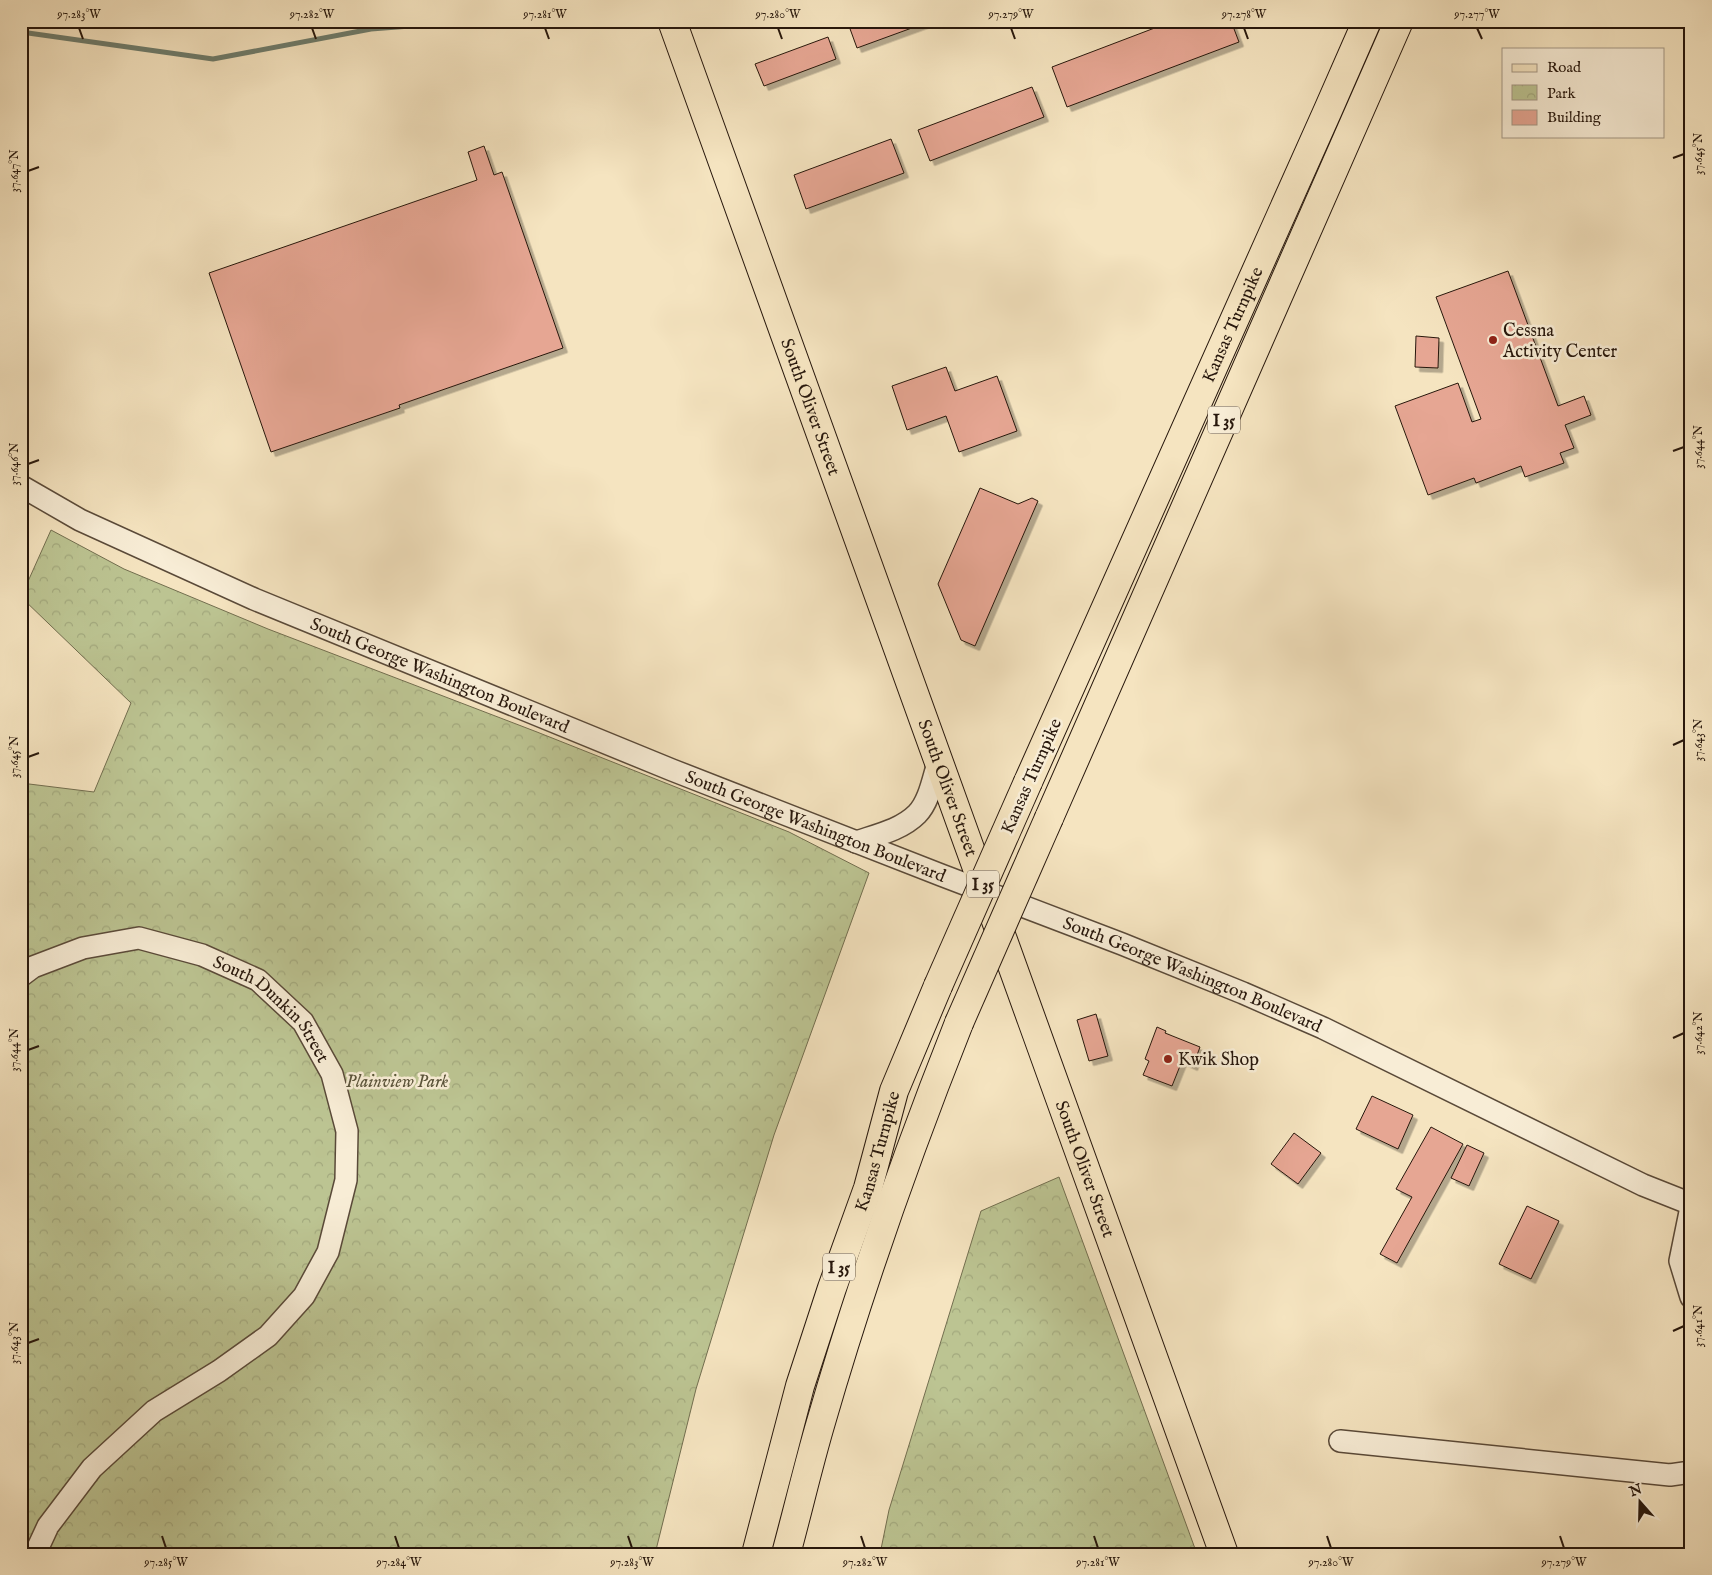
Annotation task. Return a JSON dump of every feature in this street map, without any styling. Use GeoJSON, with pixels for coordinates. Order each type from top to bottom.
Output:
{"type":"FeatureCollection","features":[{"type":"Feature","properties":{"kind":"main road","name":"South Oliver Street"},"geometry":{"type":"LineString","coordinates":[[672,21],[1224,1554]]}},
{"type":"Feature","properties":{"kind":"main road","name":"Kansas Turnpike"},"geometry":{"type":"LineString","coordinates":[[756,1554],[800,1386],[832,1288],[868,1188],[894,1091],[938,986],[1366,21]]}},
{"type":"Feature","properties":{"kind":"main road","name":"Kansas Turnpike"},"geometry":{"type":"LineString","coordinates":[[786,1554],[821,1423],[856,1309],[924,1112],[959,1023],[1399,21]]}},
{"type":"Feature","properties":{"kind":"street","name":"South George Washington Boulevard"},"geometry":{"type":"LineString","coordinates":[[21,486],[80,520],[254,599],[656,764],[1252,996],[1333,1033],[1643,1185],[1691,1206]]}},
{"type":"Feature","properties":{"kind":"street"},"geometry":{"type":"LineString","coordinates":[[856,842],[898,828],[917,814],[925,801],[938,763]]}},
{"type":"Feature","properties":{"kind":"street","name":"South Dunkin Street"},"geometry":{"type":"LineString","coordinates":[[21,976],[33,967],[83,948],[139,938],[202,955],[258,980],[304,1022],[332,1074],[347,1132],[346,1180],[328,1252],[304,1296],[268,1336],[219,1371],[154,1411],[92,1468],[48,1526],[35,1554]]}},
{"type":"Feature","properties":{"kind":"street"},"geometry":{"type":"LineString","coordinates":[[1690,1296],[1680,1260],[1691,1206]]}},
{"type":"Feature","properties":{"kind":"street"},"geometry":{"type":"LineString","coordinates":[[1340,1441],[1670,1475],[1691,1472]]}},
{"type":"Feature","properties":{"kind":"green space","name":"Plainview Park"},"geometry":{"type":"Polygon","coordinates":[[[51,530],[124,569],[268,629],[537,732],[789,832],[869,873],[774,1135],[696,1389],[655,1554],[21,1554],[21,783],[94,792],[131,703],[21,597],[51,530]]]}},
{"type":"Feature","properties":{"kind":"green space"},"geometry":{"type":"Polygon","coordinates":[[[1059,1177],[1197,1554],[880,1554],[889,1510],[981,1211],[1059,1177]]]}},
{"type":"Feature","properties":{"kind":"building"},"geometry":{"type":"Polygon","coordinates":[[[861,21],[931,21],[857,48],[849,26],[861,21]]]}},
{"type":"Feature","properties":{"kind":"building"},"geometry":{"type":"Polygon","coordinates":[[[1173,21],[1231,21],[1239,42],[1067,107],[1052,67],[1173,21]]]}},
{"type":"Feature","properties":{"kind":"building"},"geometry":{"type":"Polygon","coordinates":[[[828,37],[836,59],[764,86],[755,64],[828,37]]]}},
{"type":"Feature","properties":{"kind":"building"},"geometry":{"type":"Polygon","coordinates":[[[1032,87],[1044,117],[930,161],[918,130],[1032,87]]]}},
{"type":"Feature","properties":{"kind":"building"},"geometry":{"type":"Polygon","coordinates":[[[891,139],[904,173],[806,209],[794,175],[891,139]]]}},
{"type":"Feature","properties":{"kind":"building"},"geometry":{"type":"Polygon","coordinates":[[[484,146],[494,175],[502,172],[563,348],[399,405],[400,408],[271,452],[209,273],[477,180],[468,152],[484,146]]]}},
{"type":"Feature","properties":{"kind":"building","name":"Cessna Activity Center"},"geometry":{"type":"Polygon","coordinates":[[[1508,271],[1558,406],[1584,396],[1591,415],[1565,425],[1574,448],[1560,453],[1564,463],[1525,477],[1521,466],[1476,483],[1474,478],[1428,495],[1395,406],[1458,383],[1472,422],[1481,419],[1436,297],[1508,271]]]}},
{"type":"Feature","properties":{"kind":"building"},"geometry":{"type":"Polygon","coordinates":[[[1416,336],[1439,338],[1438,368],[1415,367],[1416,336]]]}},
{"type":"Feature","properties":{"kind":"building"},"geometry":{"type":"Polygon","coordinates":[[[946,367],[955,391],[997,376],[1017,431],[959,452],[946,416],[907,430],[892,386],[946,367]]]}},
{"type":"Feature","properties":{"kind":"building"},"geometry":{"type":"Polygon","coordinates":[[[980,488],[1018,504],[1032,498],[1038,501],[975,646],[961,640],[938,584],[980,488]]]}},
{"type":"Feature","properties":{"kind":"building"},"geometry":{"type":"Polygon","coordinates":[[[1096,1014],[1108,1056],[1089,1061],[1077,1020],[1096,1014]]]}},
{"type":"Feature","properties":{"kind":"building"},"geometry":{"type":"Polygon","coordinates":[[[1157,1027],[1166,1031],[1165,1033],[1200,1047],[1193,1066],[1182,1061],[1172,1086],[1143,1075],[1149,1061],[1145,1059],[1157,1027]]]}},
{"type":"Feature","properties":{"kind":"building"},"geometry":{"type":"Polygon","coordinates":[[[1372,1096],[1413,1115],[1398,1149],[1356,1129],[1372,1096]]]}},
{"type":"Feature","properties":{"kind":"building"},"geometry":{"type":"Polygon","coordinates":[[[1431,1127],[1463,1144],[1397,1263],[1380,1254],[1412,1197],[1396,1189],[1431,1127]]]}},
{"type":"Feature","properties":{"kind":"building"},"geometry":{"type":"Polygon","coordinates":[[[1294,1133],[1321,1153],[1298,1184],[1271,1164],[1294,1133]]]}},
{"type":"Feature","properties":{"kind":"building"},"geometry":{"type":"Polygon","coordinates":[[[1467,1145],[1484,1153],[1469,1186],[1451,1178],[1467,1145]]]}},
{"type":"Feature","properties":{"kind":"building"},"geometry":{"type":"Polygon","coordinates":[[[1527,1206],[1559,1221],[1531,1279],[1499,1264],[1527,1206]]]}},
{"type":"Feature","properties":{"kind":"waterway"},"geometry":{"type":"LineString","coordinates":[[21,32],[213,59],[371,29],[476,21]]}},
{"type":"Feature","properties":{"kind":"place","name":"Cessna Activity Center"},"geometry":{"type":"Point","coordinates":[1493,340]}},
{"type":"Feature","properties":{"kind":"place","name":"Kwik Shop"},"geometry":{"type":"Point","coordinates":[1168,1059]}}]}
